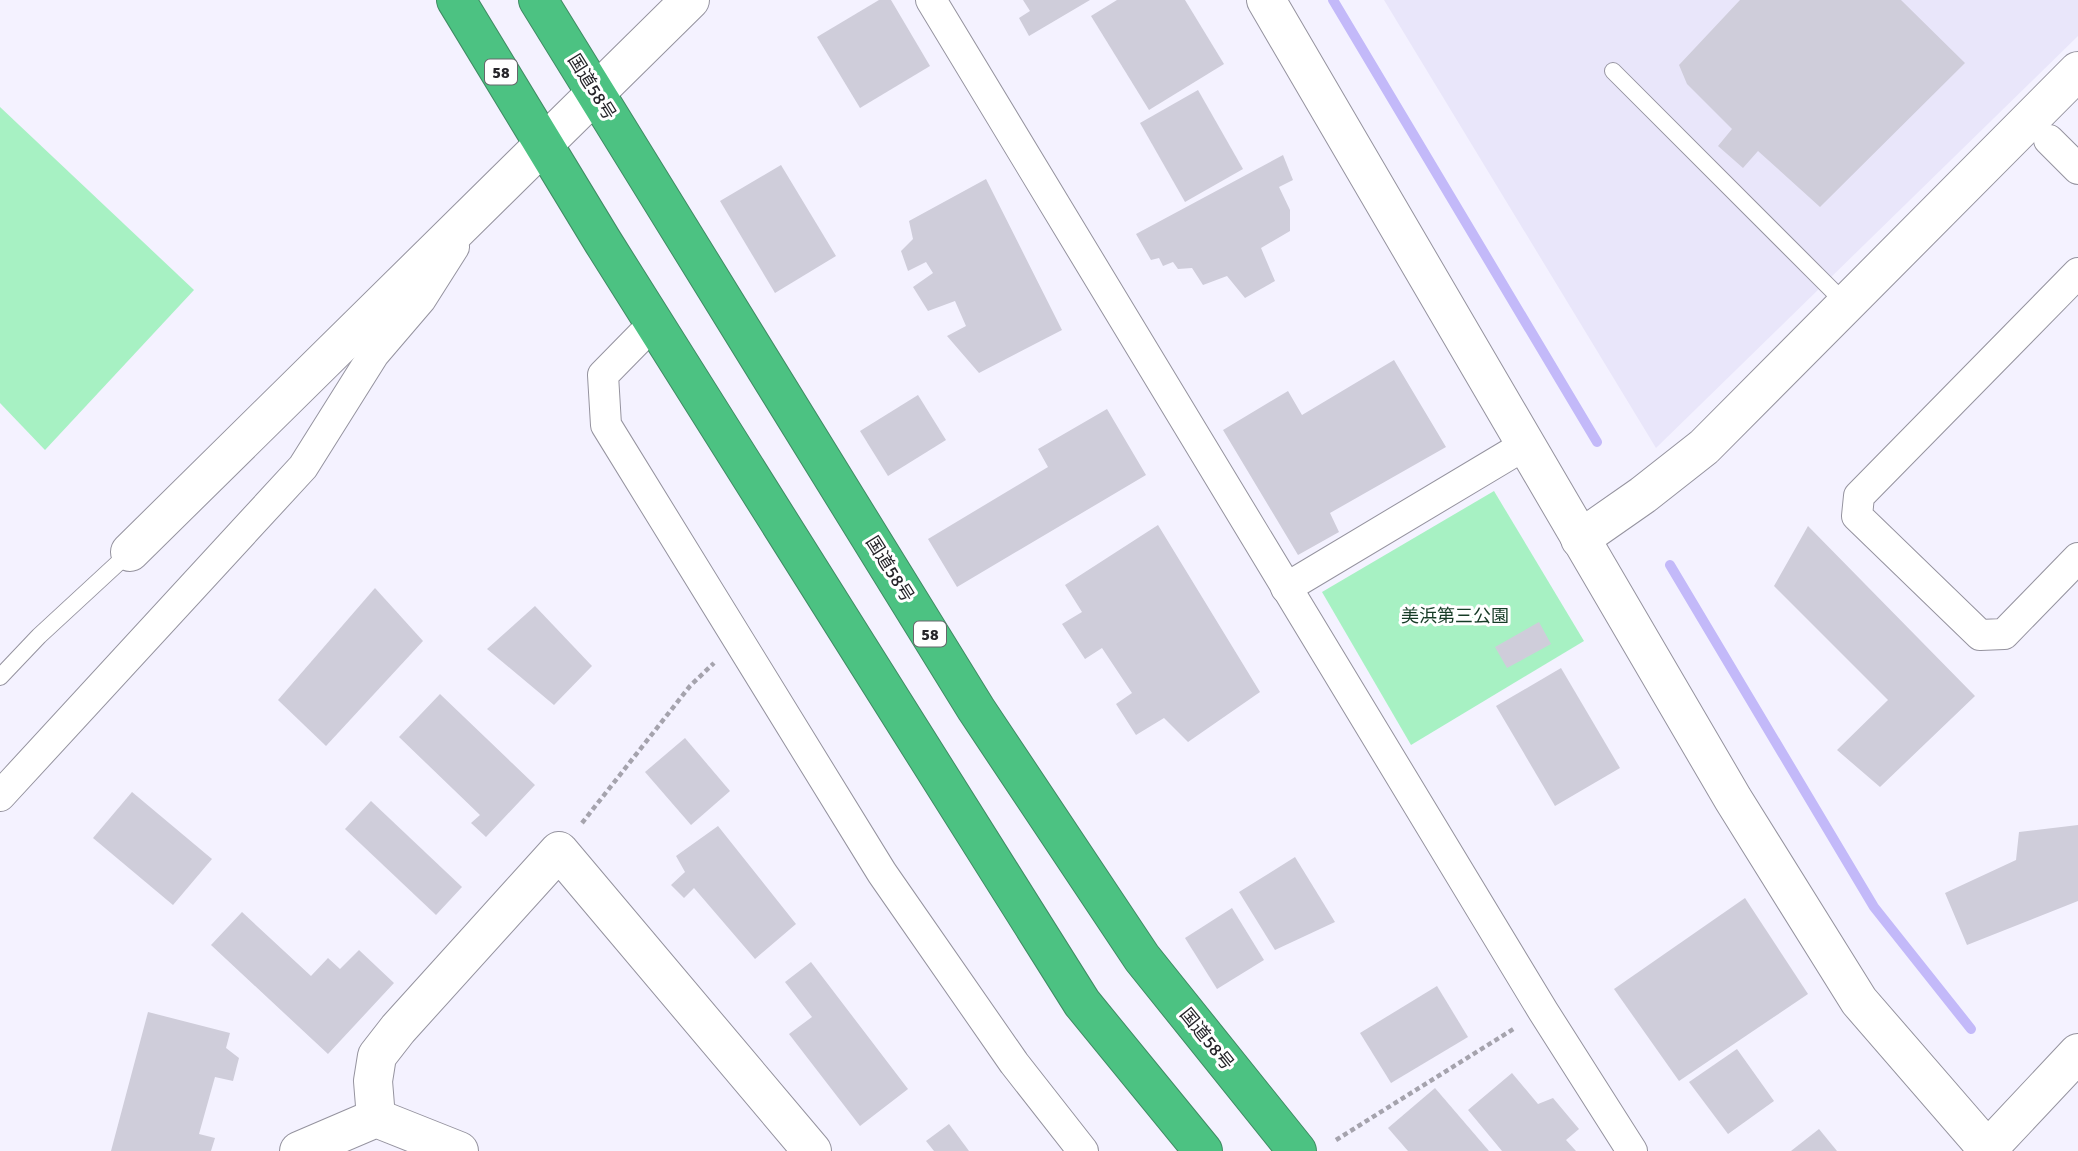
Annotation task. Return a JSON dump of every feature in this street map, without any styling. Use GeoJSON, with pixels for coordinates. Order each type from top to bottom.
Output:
{"type":"FeatureCollection","features":[{"type":"Feature","properties":{"kind":"highway","name":"58"},"geometry":{"type":"LineString","coordinates":[[456,0],[654,323],[1082,1003],[1203,1151]]}},
{"type":"Feature","properties":{"kind":"highway","name":"国道58号"},"geometry":{"type":"LineString","coordinates":[[538,0],[976,709],[1142,958],[1297,1151]]}},
{"type":"Feature","properties":{"kind":"street"},"geometry":{"type":"LineString","coordinates":[[130,552],[690,0]]}},
{"type":"Feature","properties":{"kind":"street"},"geometry":{"type":"LineString","coordinates":[[931,0],[1543,1011],[1632,1151]]}},
{"type":"Feature","properties":{"kind":"street"},"geometry":{"type":"LineString","coordinates":[[1266,0],[1733,799],[1859,1001],[1987,1150],[2078,1053]]}},
{"type":"Feature","properties":{"kind":"street"},"geometry":{"type":"LineString","coordinates":[[1580,539],[1643,495],[1704,447],[2078,71]]}},
{"type":"Feature","properties":{"kind":"street"},"geometry":{"type":"LineString","coordinates":[[2049,140],[2078,169]]}},
{"type":"Feature","properties":{"kind":"street"},"geometry":{"type":"LineString","coordinates":[[0,796],[303,467],[374,354],[421,299],[476,211]]}},
{"type":"Feature","properties":{"kind":"street"},"geometry":{"type":"LineString","coordinates":[[2078,273],[1859,496],[1857,516],[1980,635],[2004,634],[2078,558]]}},
{"type":"Feature","properties":{"kind":"street"},"geometry":{"type":"LineString","coordinates":[[654,323],[603,375],[606,425],[882,873],[1014,1063],[1083,1151]]}},
{"type":"Feature","properties":{"kind":"street"},"geometry":{"type":"LineString","coordinates":[[1286,588],[1525,445]]}},
{"type":"Feature","properties":{"kind":"street"},"geometry":{"type":"LineString","coordinates":[[376,1118],[373,1082],[377,1056],[398,1029],[559,851],[812,1151]]}},
{"type":"Feature","properties":{"kind":"street"},"geometry":{"type":"LineString","coordinates":[[299,1151],[376,1118],[458,1151]]}},
{"type":"Feature","properties":{"kind":"lane"},"geometry":{"type":"LineString","coordinates":[[1613,71],[1845,303]]}},
{"type":"Feature","properties":{"kind":"lane"},"geometry":{"type":"LineString","coordinates":[[0,677],[39,636],[130,552]]}},
{"type":"Feature","properties":{"kind":"path"},"geometry":{"type":"LineString","coordinates":[[559,851],[690,687],[738,640]]}},
{"type":"Feature","properties":{"kind":"path"},"geometry":{"type":"LineString","coordinates":[[1336,1140],[1543,1011]]}},
{"type":"Feature","properties":{"kind":"shaded area"},"geometry":{"type":"Polygon","coordinates":[[[1384,0],[2078,0],[2078,36],[1656,448],[1384,0]]]}},
{"type":"Feature","properties":{"kind":"green space"},"geometry":{"type":"Polygon","coordinates":[[[0,107],[194,290],[45,450],[0,403],[0,107]]]}},
{"type":"Feature","properties":{"kind":"green space","name":"美浜第三公園"},"geometry":{"type":"Polygon","coordinates":[[[1494,491],[1584,641],[1411,745],[1322,592],[1494,491]]]}},
{"type":"Feature","properties":{"kind":"building"},"geometry":{"type":"Polygon","coordinates":[[[879,0],[891,0],[930,66],[860,108],[817,37],[879,0]]]}},
{"type":"Feature","properties":{"kind":"building"},"geometry":{"type":"Polygon","coordinates":[[[1023,0],[1090,0],[1029,36],[1019,18],[1030,11],[1023,0]]]}},
{"type":"Feature","properties":{"kind":"building"},"geometry":{"type":"Polygon","coordinates":[[[1117,0],[1185,0],[1224,64],[1149,110],[1091,16],[1117,0]]]}},
{"type":"Feature","properties":{"kind":"building"},"geometry":{"type":"Polygon","coordinates":[[[1740,0],[1901,0],[1965,63],[1820,207],[1758,151],[1743,168],[1718,146],[1732,129],[1687,84],[1679,65],[1740,0]]]}},
{"type":"Feature","properties":{"kind":"building"},"geometry":{"type":"Polygon","coordinates":[[[1198,90],[1243,169],[1185,202],[1140,123],[1198,90]]]}},
{"type":"Feature","properties":{"kind":"building"},"geometry":{"type":"Polygon","coordinates":[[[1283,155],[1293,180],[1279,187],[1290,210],[1290,231],[1261,248],[1275,281],[1245,298],[1227,276],[1203,285],[1192,268],[1178,269],[1173,262],[1163,266],[1159,258],[1151,260],[1136,234],[1283,155]]]}},
{"type":"Feature","properties":{"kind":"building"},"geometry":{"type":"Polygon","coordinates":[[[781,165],[836,256],[775,293],[720,201],[781,165]]]}},
{"type":"Feature","properties":{"kind":"building"},"geometry":{"type":"Polygon","coordinates":[[[986,179],[1062,330],[979,373],[947,336],[966,326],[955,301],[928,311],[913,287],[933,273],[926,262],[908,271],[901,251],[913,239],[909,221],[986,179]]]}},
{"type":"Feature","properties":{"kind":"building"},"geometry":{"type":"Polygon","coordinates":[[[1394,360],[1446,447],[1330,513],[1339,532],[1298,555],[1223,430],[1288,391],[1302,415],[1394,360]]]}},
{"type":"Feature","properties":{"kind":"building"},"geometry":{"type":"Polygon","coordinates":[[[918,395],[946,440],[888,476],[860,431],[918,395]]]}},
{"type":"Feature","properties":{"kind":"building"},"geometry":{"type":"Polygon","coordinates":[[[1107,409],[1146,475],[957,587],[928,539],[1048,467],[1038,449],[1107,409]]]}},
{"type":"Feature","properties":{"kind":"building"},"geometry":{"type":"Polygon","coordinates":[[[1158,525],[1260,692],[1188,742],[1164,718],[1136,735],[1116,704],[1132,693],[1102,648],[1085,659],[1062,624],[1082,612],[1065,585],[1158,525]]]}},
{"type":"Feature","properties":{"kind":"building"},"geometry":{"type":"Polygon","coordinates":[[[1808,526],[1975,696],[1880,787],[1837,750],[1888,700],[1774,586],[1808,526]]]}},
{"type":"Feature","properties":{"kind":"building"},"geometry":{"type":"Polygon","coordinates":[[[375,588],[423,641],[326,746],[278,700],[375,588]]]}},
{"type":"Feature","properties":{"kind":"building"},"geometry":{"type":"Polygon","coordinates":[[[535,606],[592,666],[554,705],[487,649],[535,606]]]}},
{"type":"Feature","properties":{"kind":"building"},"geometry":{"type":"Polygon","coordinates":[[[1539,622],[1551,644],[1507,668],[1495,647],[1539,622]]]}},
{"type":"Feature","properties":{"kind":"building"},"geometry":{"type":"Polygon","coordinates":[[[1561,668],[1620,768],[1555,806],[1496,706],[1561,668]]]}},
{"type":"Feature","properties":{"kind":"building"},"geometry":{"type":"Polygon","coordinates":[[[440,694],[535,785],[486,837],[471,823],[480,815],[399,737],[440,694]]]}},
{"type":"Feature","properties":{"kind":"building"},"geometry":{"type":"Polygon","coordinates":[[[685,738],[730,791],[691,825],[645,772],[685,738]]]}},
{"type":"Feature","properties":{"kind":"building"},"geometry":{"type":"Polygon","coordinates":[[[132,792],[212,859],[173,905],[93,838],[132,792]]]}},
{"type":"Feature","properties":{"kind":"building"},"geometry":{"type":"Polygon","coordinates":[[[371,801],[462,887],[436,915],[345,829],[371,801]]]}},
{"type":"Feature","properties":{"kind":"building"},"geometry":{"type":"Polygon","coordinates":[[[2078,825],[2078,901],[1967,945],[1945,893],[2016,860],[2019,832],[2078,825]]]}},
{"type":"Feature","properties":{"kind":"building"},"geometry":{"type":"Polygon","coordinates":[[[718,826],[796,924],[755,959],[694,888],[684,898],[671,885],[685,872],[676,856],[718,826]]]}},
{"type":"Feature","properties":{"kind":"building"},"geometry":{"type":"Polygon","coordinates":[[[1295,857],[1335,922],[1275,950],[1239,892],[1295,857]]]}},
{"type":"Feature","properties":{"kind":"building"},"geometry":{"type":"Polygon","coordinates":[[[1745,898],[1808,994],[1679,1081],[1614,989],[1745,898]]]}},
{"type":"Feature","properties":{"kind":"building"},"geometry":{"type":"Polygon","coordinates":[[[1232,908],[1264,960],[1217,989],[1185,938],[1232,908]]]}},
{"type":"Feature","properties":{"kind":"building"},"geometry":{"type":"Polygon","coordinates":[[[242,912],[311,976],[328,958],[340,969],[359,950],[394,983],[328,1054],[211,945],[242,912]]]}},
{"type":"Feature","properties":{"kind":"building"},"geometry":{"type":"Polygon","coordinates":[[[811,962],[908,1089],[860,1126],[789,1034],[812,1017],[785,982],[811,962]]]}},
{"type":"Feature","properties":{"kind":"building"},"geometry":{"type":"Polygon","coordinates":[[[1437,986],[1468,1037],[1391,1083],[1360,1033],[1437,986]]]}},
{"type":"Feature","properties":{"kind":"building"},"geometry":{"type":"Polygon","coordinates":[[[148,1012],[230,1033],[226,1048],[239,1058],[233,1081],[215,1077],[199,1134],[215,1138],[211,1151],[111,1151],[148,1012]]]}},
{"type":"Feature","properties":{"kind":"building"},"geometry":{"type":"Polygon","coordinates":[[[1737,1049],[1774,1101],[1728,1134],[1689,1082],[1737,1049]]]}},
{"type":"Feature","properties":{"kind":"building"},"geometry":{"type":"Polygon","coordinates":[[[1512,1073],[1538,1104],[1553,1098],[1579,1129],[1566,1140],[1576,1151],[1502,1151],[1468,1110],[1512,1073]]]}},
{"type":"Feature","properties":{"kind":"building"},"geometry":{"type":"Polygon","coordinates":[[[1435,1088],[1489,1151],[1408,1151],[1388,1128],[1435,1088]]]}},
{"type":"Feature","properties":{"kind":"building"},"geometry":{"type":"Polygon","coordinates":[[[949,1124],[969,1151],[934,1151],[926,1141],[949,1124]]]}},
{"type":"Feature","properties":{"kind":"building"},"geometry":{"type":"Polygon","coordinates":[[[1819,1129],[1837,1151],[1791,1151],[1819,1129]]]}},
{"type":"Feature","properties":{"kind":"waterway"},"geometry":{"type":"LineString","coordinates":[[1333,0],[1597,442]]}},
{"type":"Feature","properties":{"kind":"waterway"},"geometry":{"type":"LineString","coordinates":[[1670,565],[1874,907],[1971,1029]]}}]}
